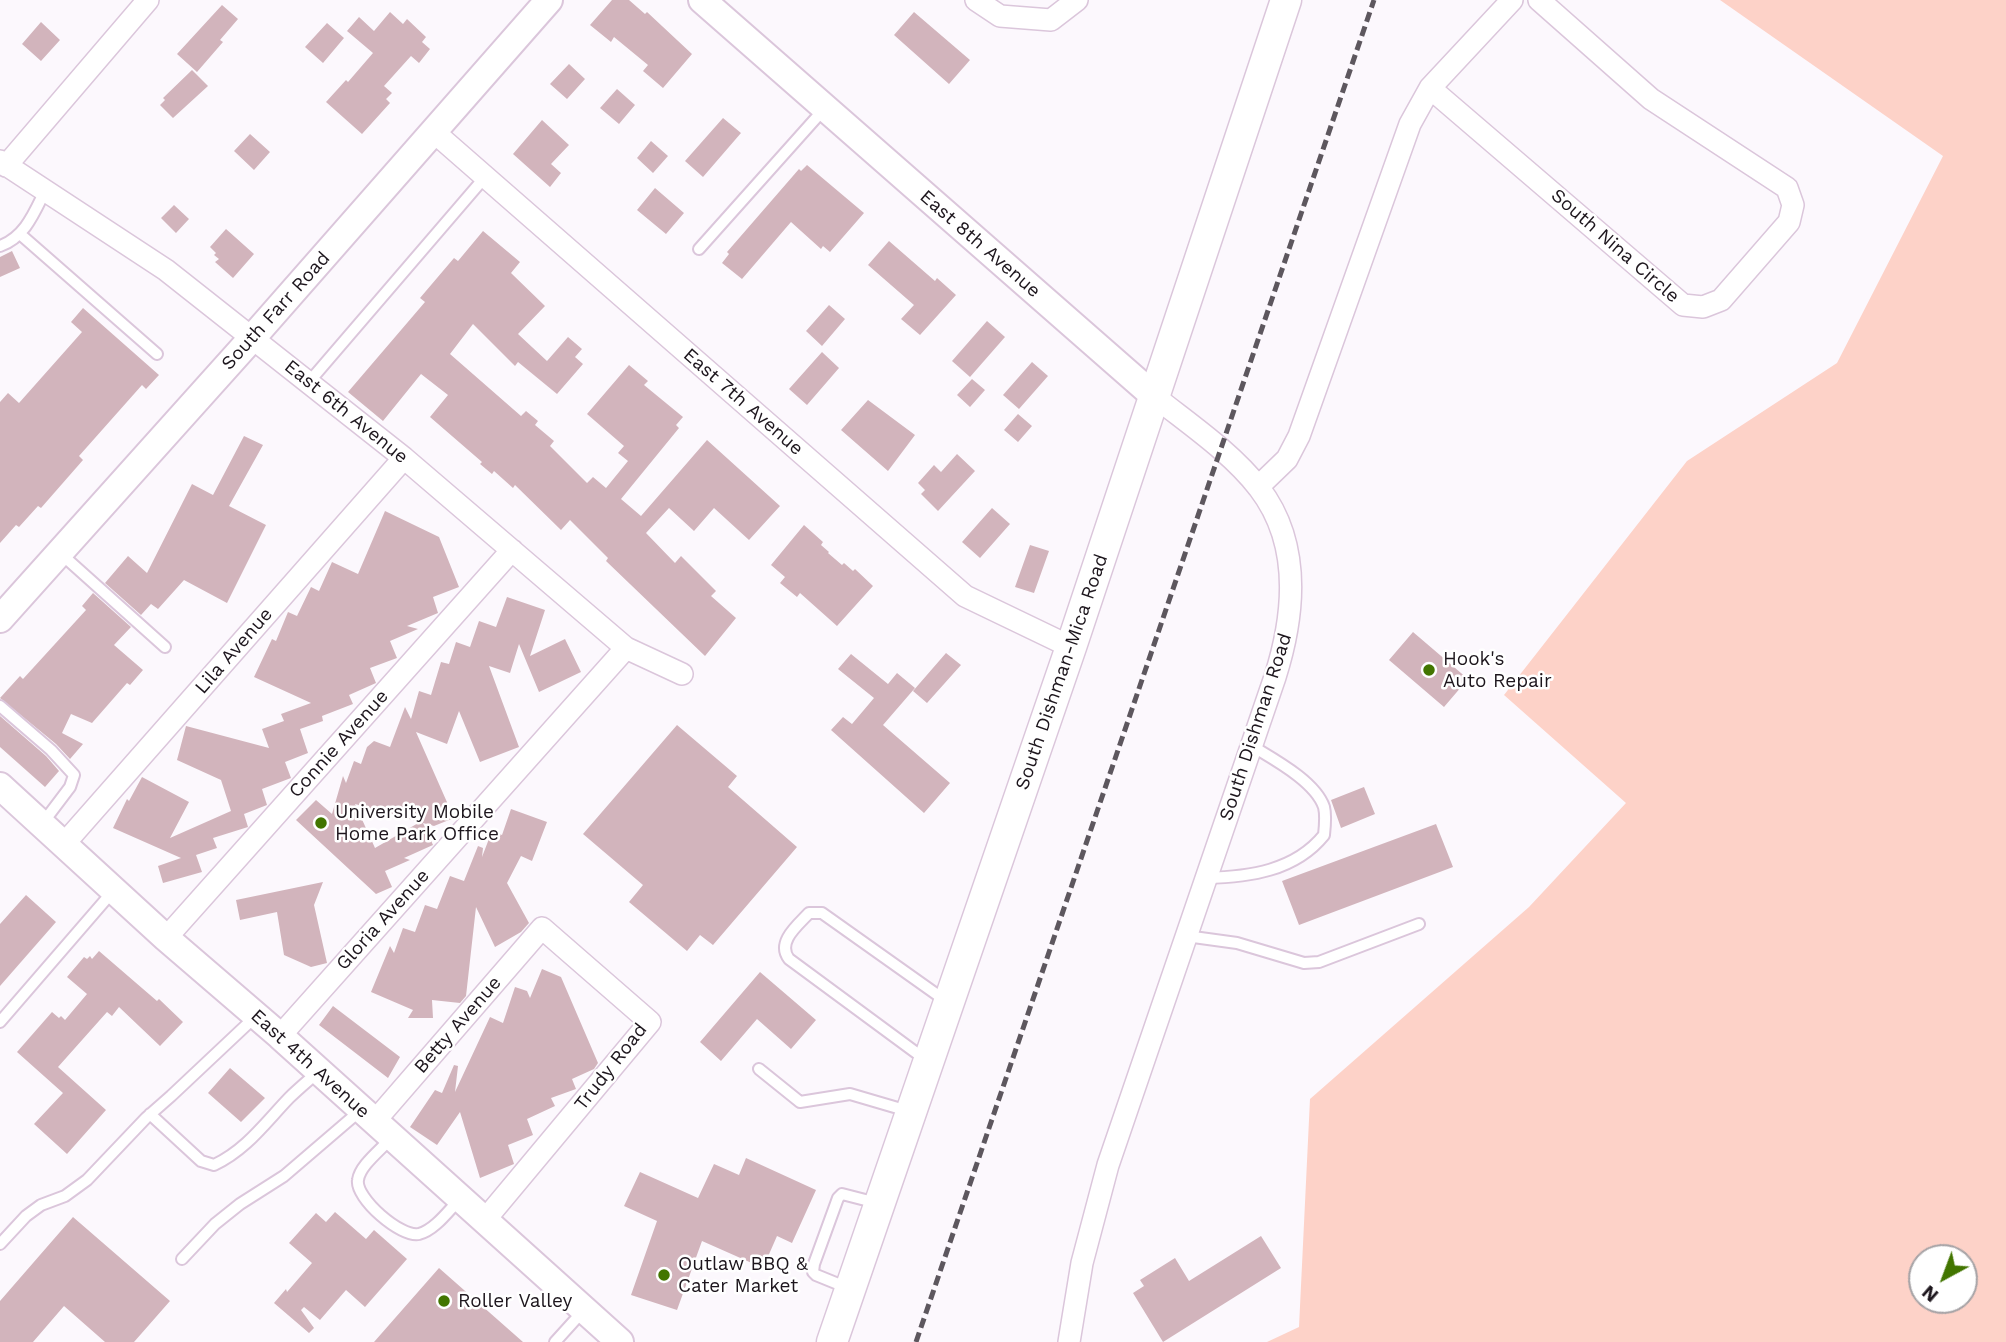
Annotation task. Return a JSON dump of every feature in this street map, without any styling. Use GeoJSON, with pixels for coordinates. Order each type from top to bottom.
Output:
{"type":"FeatureCollection","features":[{"type":"Feature","properties":{"kind":"main road","name":"South Dishman-Mica Road"},"geometry":{"type":"LineString","coordinates":[[832,1342],[1071,647],[1286,0]]}},
{"type":"Feature","properties":{"kind":"street"},"geometry":{"type":"LineString","coordinates":[[3,163],[149,0]]}},
{"type":"Feature","properties":{"kind":"street","name":"South Farr Road"},"geometry":{"type":"LineString","coordinates":[[0,619],[253,337],[549,0]]}},
{"type":"Feature","properties":{"kind":"street","name":"East 8th Avenue"},"geometry":{"type":"LineString","coordinates":[[702,0],[1154,396],[1221,450],[1258,487]]}},
{"type":"Feature","properties":{"kind":"street"},"geometry":{"type":"LineString","coordinates":[[976,0],[1000,16],[1051,20],[1077,0]]}},
{"type":"Feature","properties":{"kind":"street"},"geometry":{"type":"LineString","coordinates":[[1258,487],[1287,459],[1299,436],[1410,124],[1430,88],[1512,0]]}},
{"type":"Feature","properties":{"kind":"street","name":"South Nina Circle"},"geometry":{"type":"LineString","coordinates":[[1430,88],[1683,305],[1703,307],[1721,300],[1788,222],[1793,205],[1787,188],[1651,99],[1539,0]]}},
{"type":"Feature","properties":{"kind":"street","name":"East 7th Avenue"},"geometry":{"type":"LineString","coordinates":[[434,132],[965,596],[1071,647]]}},
{"type":"Feature","properties":{"kind":"street","name":"East 6th Avenue"},"geometry":{"type":"LineString","coordinates":[[3,163],[166,270],[253,337],[404,458],[626,648],[682,674]]}},
{"type":"Feature","properties":{"kind":"street","name":"Lila Avenue"},"geometry":{"type":"LineString","coordinates":[[64,844],[404,458]]}},
{"type":"Feature","properties":{"kind":"street","name":"South Dishman Road"},"geometry":{"type":"LineString","coordinates":[[1069,1342],[1082,1263],[1099,1195],[1283,652],[1291,605],[1287,551],[1279,524],[1258,487]]}},
{"type":"Feature","properties":{"kind":"street","name":"Connie Avenue"},"geometry":{"type":"LineString","coordinates":[[166,939],[512,550]]}},
{"type":"Feature","properties":{"kind":"street","name":"Gloria Avenue"},"geometry":{"type":"LineString","coordinates":[[279,1037],[626,648]]}},
{"type":"Feature","properties":{"kind":"street","name":"East 4th Avenue"},"geometry":{"type":"LineString","coordinates":[[0,786],[166,939],[256,1016],[620,1342]]}},
{"type":"Feature","properties":{"kind":"street","name":"Betty Avenue"},"geometry":{"type":"LineString","coordinates":[[375,1123],[542,928]]}},
{"type":"Feature","properties":{"kind":"street","name":"Trudy Road"},"geometry":{"type":"LineString","coordinates":[[484,1221],[650,1022],[542,928]]}},
{"type":"Feature","properties":{"kind":"lane"},"geometry":{"type":"LineString","coordinates":[[699,249],[825,108]]}},
{"type":"Feature","properties":{"kind":"lane"},"geometry":{"type":"LineString","coordinates":[[309,382],[485,177]]}},
{"type":"Feature","properties":{"kind":"lane"},"geometry":{"type":"LineString","coordinates":[[0,246],[20,234],[45,191]]}},
{"type":"Feature","properties":{"kind":"lane"},"geometry":{"type":"LineString","coordinates":[[20,234],[157,354]]}},
{"type":"Feature","properties":{"kind":"lane"},"geometry":{"type":"LineString","coordinates":[[59,552],[165,647]]}},
{"type":"Feature","properties":{"kind":"lane"},"geometry":{"type":"LineString","coordinates":[[0,706],[59,758],[74,775],[69,787],[42,824]]}},
{"type":"Feature","properties":{"kind":"lane"},"geometry":{"type":"LineString","coordinates":[[1206,878],[1245,877],[1268,872],[1316,845],[1324,835],[1323,806],[1315,792],[1296,774],[1252,746]]}},
{"type":"Feature","properties":{"kind":"lane"},"geometry":{"type":"LineString","coordinates":[[0,1022],[114,890]]}},
{"type":"Feature","properties":{"kind":"lane"},"geometry":{"type":"LineString","coordinates":[[928,1062],[789,959],[784,953],[784,945],[809,913],[822,913],[949,1002]]}},
{"type":"Feature","properties":{"kind":"lane"},"geometry":{"type":"LineString","coordinates":[[1186,936],[1237,943],[1304,963],[1319,962],[1419,925]]}},
{"type":"Feature","properties":{"kind":"lane"},"geometry":{"type":"LineString","coordinates":[[0,1244],[26,1216],[41,1205],[65,1196],[87,1180],[150,1114],[256,1016]]}},
{"type":"Feature","properties":{"kind":"lane"},"geometry":{"type":"LineString","coordinates":[[759,1069],[800,1102],[850,1094],[911,1112]]}},
{"type":"Feature","properties":{"kind":"lane"},"geometry":{"type":"LineString","coordinates":[[150,1114],[201,1161],[214,1165],[248,1144],[290,1097],[318,1072]]}},
{"type":"Feature","properties":{"kind":"lane"},"geometry":{"type":"LineString","coordinates":[[375,1123],[358,1181],[359,1189],[363,1198],[394,1227],[405,1233],[418,1234],[434,1226],[460,1199]]}},
{"type":"Feature","properties":{"kind":"lane"},"geometry":{"type":"LineString","coordinates":[[182,1259],[215,1224],[240,1203],[375,1123]]}},
{"type":"Feature","properties":{"kind":"lane"},"geometry":{"type":"LineString","coordinates":[[851,1289],[816,1275],[813,1272],[814,1264],[838,1198],[842,1194],[879,1203]]}},
{"type":"Feature","properties":{"kind":"lane"},"geometry":{"type":"LineString","coordinates":[[555,1342],[584,1310]]}},
{"type":"Feature","properties":{"kind":"shaded area"},"geometry":{"type":"Polygon","coordinates":[[[1720,0],[2006,0],[2006,1342],[1267,1342],[1299,1327],[1310,1099],[1529,907],[1626,803],[1504,695],[1687,461],[1837,363],[1943,156],[1720,0]]]}},
{"type":"Feature","properties":{"kind":"building"},"geometry":{"type":"Polygon","coordinates":[[[612,0],[629,0],[645,14],[647,12],[692,54],[663,88],[643,71],[648,65],[614,37],[611,42],[590,25],[612,0]]]}},
{"type":"Feature","properties":{"kind":"building"},"geometry":{"type":"Polygon","coordinates":[[[222,5],[238,19],[220,40],[223,42],[197,72],[177,54],[222,5]]]}},
{"type":"Feature","properties":{"kind":"building"},"geometry":{"type":"Polygon","coordinates":[[[390,12],[403,24],[407,19],[426,37],[422,42],[430,49],[419,63],[411,56],[384,86],[392,93],[386,99],[390,103],[362,134],[326,102],[373,53],[347,31],[359,17],[374,31],[390,12]]]}},
{"type":"Feature","properties":{"kind":"building"},"geometry":{"type":"Polygon","coordinates":[[[914,12],[970,60],[949,84],[894,35],[914,12]]]}},
{"type":"Feature","properties":{"kind":"building"},"geometry":{"type":"Polygon","coordinates":[[[41,22],[60,40],[41,61],[22,44],[41,22]]]}},
{"type":"Feature","properties":{"kind":"building"},"geometry":{"type":"Polygon","coordinates":[[[327,23],[344,38],[323,63],[305,47],[327,23]]]}},
{"type":"Feature","properties":{"kind":"building"},"geometry":{"type":"Polygon","coordinates":[[[569,64],[585,79],[567,99],[550,84],[569,64]]]}},
{"type":"Feature","properties":{"kind":"building"},"geometry":{"type":"Polygon","coordinates":[[[192,70],[208,86],[173,118],[160,105],[165,100],[163,98],[192,70]]]}},
{"type":"Feature","properties":{"kind":"building"},"geometry":{"type":"Polygon","coordinates":[[[617,89],[635,105],[619,124],[600,108],[617,89]]]}},
{"type":"Feature","properties":{"kind":"building"},"geometry":{"type":"Polygon","coordinates":[[[723,118],[741,133],[703,177],[685,161],[723,118]]]}},
{"type":"Feature","properties":{"kind":"building"},"geometry":{"type":"Polygon","coordinates":[[[542,120],[569,145],[551,164],[561,173],[550,187],[513,154],[542,120]]]}},
{"type":"Feature","properties":{"kind":"building"},"geometry":{"type":"Polygon","coordinates":[[[250,134],[270,152],[254,170],[234,151],[250,134]]]}},
{"type":"Feature","properties":{"kind":"building"},"geometry":{"type":"Polygon","coordinates":[[[651,141],[668,156],[653,173],[637,158],[651,141]]]}},
{"type":"Feature","properties":{"kind":"building"},"geometry":{"type":"Polygon","coordinates":[[[807,165],[864,213],[830,252],[823,246],[821,249],[791,222],[742,279],[722,263],[729,254],[727,252],[799,169],[801,171],[807,165]]]}},
{"type":"Feature","properties":{"kind":"building"},"geometry":{"type":"Polygon","coordinates":[[[655,188],[684,213],[666,234],[637,210],[655,188]]]}},
{"type":"Feature","properties":{"kind":"building"},"geometry":{"type":"Polygon","coordinates":[[[174,205],[189,219],[176,233],[161,218],[174,205]]]}},
{"type":"Feature","properties":{"kind":"building"},"geometry":{"type":"Polygon","coordinates":[[[226,229],[254,254],[233,278],[215,262],[219,259],[210,247],[226,229]]]}},
{"type":"Feature","properties":{"kind":"building"},"geometry":{"type":"Polygon","coordinates":[[[483,231],[520,262],[511,273],[545,306],[518,334],[547,361],[568,337],[582,349],[575,357],[583,364],[557,394],[518,362],[515,366],[473,324],[450,354],[521,416],[526,411],[538,421],[535,425],[554,441],[550,446],[587,483],[593,477],[606,488],[628,461],[618,453],[624,446],[587,414],[629,365],[648,381],[644,385],[683,417],[676,425],[679,428],[621,499],[641,516],[707,440],[780,506],[749,540],[714,508],[694,531],[669,508],[646,533],[675,563],[681,556],[716,591],[711,596],[736,618],[705,656],[606,561],[608,558],[570,520],[561,530],[515,485],[513,488],[494,471],[492,474],[430,417],[448,395],[421,374],[383,421],[348,392],[425,302],[420,298],[454,258],[458,261],[483,231]]]}},
{"type":"Feature","properties":{"kind":"building"},"geometry":{"type":"Polygon","coordinates":[[[889,241],[935,281],[937,278],[956,295],[920,335],[901,319],[914,305],[868,265],[889,241]]]}},
{"type":"Feature","properties":{"kind":"building"},"geometry":{"type":"Polygon","coordinates":[[[12,251],[20,268],[0,277],[0,257],[12,251]]]}},
{"type":"Feature","properties":{"kind":"building"},"geometry":{"type":"Polygon","coordinates":[[[829,305],[845,319],[822,346],[806,331],[829,305]]]}},
{"type":"Feature","properties":{"kind":"building"},"geometry":{"type":"Polygon","coordinates":[[[83,308],[159,375],[146,389],[142,385],[79,456],[83,460],[41,508],[38,506],[0,543],[0,402],[8,393],[19,403],[82,332],[71,322],[83,308]]]}},
{"type":"Feature","properties":{"kind":"building"},"geometry":{"type":"Polygon","coordinates":[[[987,321],[1005,337],[970,377],[952,361],[987,321]]]}},
{"type":"Feature","properties":{"kind":"building"},"geometry":{"type":"Polygon","coordinates":[[[822,352],[839,368],[807,405],[789,389],[822,352]]]}},
{"type":"Feature","properties":{"kind":"building"},"geometry":{"type":"Polygon","coordinates":[[[1032,362],[1048,376],[1019,409],[1003,395],[1032,362]]]}},
{"type":"Feature","properties":{"kind":"building"},"geometry":{"type":"Polygon","coordinates":[[[972,379],[985,390],[970,407],[957,395],[972,379]]]}},
{"type":"Feature","properties":{"kind":"building"},"geometry":{"type":"Polygon","coordinates":[[[868,400],[915,435],[888,471],[841,430],[868,400]]]}},
{"type":"Feature","properties":{"kind":"building"},"geometry":{"type":"Polygon","coordinates":[[[1018,414],[1032,426],[1018,442],[1004,430],[1018,414]]]}},
{"type":"Feature","properties":{"kind":"building"},"geometry":{"type":"Polygon","coordinates":[[[244,436],[263,445],[229,506],[266,525],[227,603],[184,580],[158,609],[151,604],[141,615],[105,583],[128,556],[147,573],[192,484],[213,495],[244,436]]]}},
{"type":"Feature","properties":{"kind":"building"},"geometry":{"type":"Polygon","coordinates":[[[957,454],[975,471],[938,511],[921,494],[925,490],[918,483],[934,465],[941,472],[957,454]]]}},
{"type":"Feature","properties":{"kind":"building"},"geometry":{"type":"Polygon","coordinates":[[[992,508],[1010,524],[980,558],[962,542],[992,508]]]}},
{"type":"Feature","properties":{"kind":"building"},"geometry":{"type":"Polygon","coordinates":[[[385,511],[439,537],[459,587],[433,597],[438,613],[407,626],[418,629],[390,641],[397,658],[370,668],[376,683],[349,695],[353,704],[322,716],[323,721],[300,729],[308,753],[285,762],[291,778],[262,789],[267,805],[244,814],[248,827],[213,838],[217,848],[196,855],[202,872],[163,883],[158,866],[181,858],[113,828],[127,799],[129,801],[142,777],[189,802],[170,838],[231,811],[221,780],[177,760],[186,726],[269,748],[262,729],[284,721],[281,714],[311,703],[254,677],[272,639],[276,641],[288,612],[297,616],[311,587],[319,591],[332,562],[358,574],[385,511]]]}},
{"type":"Feature","properties":{"kind":"building"},"geometry":{"type":"Polygon","coordinates":[[[804,525],[823,542],[821,545],[828,553],[842,565],[844,563],[853,571],[855,569],[873,586],[837,626],[800,593],[797,597],[780,583],[785,577],[771,565],[804,525]]]}},
{"type":"Feature","properties":{"kind":"building"},"geometry":{"type":"Polygon","coordinates":[[[1030,545],[1049,551],[1034,593],[1015,587],[1030,545]]]}},
{"type":"Feature","properties":{"kind":"building"},"geometry":{"type":"Polygon","coordinates":[[[93,593],[131,627],[114,645],[143,670],[130,685],[127,683],[92,723],[71,714],[62,733],[83,744],[70,759],[56,744],[0,698],[20,676],[23,679],[86,610],[82,606],[93,593]]]}},
{"type":"Feature","properties":{"kind":"building"},"geometry":{"type":"Polygon","coordinates":[[[507,597],[545,610],[530,656],[565,639],[581,672],[539,692],[519,644],[510,673],[489,666],[519,747],[480,762],[459,711],[447,744],[416,732],[454,818],[434,826],[423,823],[433,845],[404,858],[410,860],[385,871],[392,887],[376,894],[296,820],[316,800],[332,814],[343,776],[346,783],[354,761],[361,764],[367,747],[374,741],[390,747],[405,707],[411,719],[419,691],[431,695],[441,662],[449,664],[456,642],[470,647],[479,621],[496,627],[507,597]],[[355,804],[375,848],[420,822],[355,804]]]}},
{"type":"Feature","properties":{"kind":"building","name":"Hook's Auto Repair"},"geometry":{"type":"Polygon","coordinates":[[[1413,632],[1468,679],[1444,707],[1389,660],[1413,632]]]}},
{"type":"Feature","properties":{"kind":"building"},"geometry":{"type":"Polygon","coordinates":[[[946,653],[961,665],[927,703],[913,691],[946,653]]]}},
{"type":"Feature","properties":{"kind":"building"},"geometry":{"type":"Polygon","coordinates":[[[851,654],[888,684],[897,673],[915,688],[883,725],[950,783],[924,813],[831,730],[843,717],[852,724],[874,698],[838,669],[851,654]]]}},
{"type":"Feature","properties":{"kind":"building"},"geometry":{"type":"Polygon","coordinates":[[[0,716],[46,756],[59,771],[45,787],[0,747],[0,716]]]}},
{"type":"Feature","properties":{"kind":"building"},"geometry":{"type":"Polygon","coordinates":[[[677,725],[737,776],[728,787],[797,847],[713,945],[700,935],[687,951],[629,902],[643,885],[583,834],[677,725]]]}},
{"type":"Feature","properties":{"kind":"building"},"geometry":{"type":"Polygon","coordinates":[[[1364,787],[1375,814],[1341,828],[1331,800],[1364,787]]]}},
{"type":"Feature","properties":{"kind":"building"},"geometry":{"type":"Polygon","coordinates":[[[511,809],[547,822],[532,861],[521,856],[507,883],[529,923],[521,932],[495,947],[476,907],[466,996],[460,1003],[432,1000],[433,1018],[408,1018],[413,1010],[371,992],[390,946],[394,953],[403,928],[415,932],[425,905],[437,909],[450,876],[464,881],[478,846],[483,848],[482,857],[492,831],[502,835],[511,809]]]}},
{"type":"Feature","properties":{"kind":"building"},"geometry":{"type":"Polygon","coordinates":[[[1436,824],[1453,867],[1299,925],[1282,881],[1436,824]]]}},
{"type":"Feature","properties":{"kind":"building"},"geometry":{"type":"Polygon","coordinates":[[[323,882],[314,905],[327,963],[311,967],[284,955],[277,912],[240,920],[236,900],[323,882]]]}},
{"type":"Feature","properties":{"kind":"building"},"geometry":{"type":"Polygon","coordinates":[[[26,895],[56,922],[0,986],[0,924],[26,895]]]}},
{"type":"Feature","properties":{"kind":"building"},"geometry":{"type":"Polygon","coordinates":[[[99,951],[183,1022],[160,1046],[119,1007],[112,1016],[107,1012],[58,1067],[106,1110],[67,1154],[34,1124],[63,1093],[17,1052],[52,1012],[65,1020],[87,994],[67,977],[84,957],[87,959],[90,956],[92,959],[99,951]]]}},
{"type":"Feature","properties":{"kind":"building"},"geometry":{"type":"Polygon","coordinates":[[[542,969],[561,977],[598,1063],[594,1069],[572,1079],[576,1089],[551,1098],[555,1106],[527,1119],[533,1135],[508,1145],[514,1164],[480,1178],[460,1112],[437,1145],[410,1127],[435,1090],[442,1093],[454,1065],[458,1066],[455,1092],[490,1017],[503,1023],[515,987],[527,991],[530,998],[542,969]]]}},
{"type":"Feature","properties":{"kind":"building"},"geometry":{"type":"Polygon","coordinates":[[[760,972],[816,1020],[791,1049],[757,1019],[721,1061],[700,1042],[760,972]]]}},
{"type":"Feature","properties":{"kind":"building"},"geometry":{"type":"Polygon","coordinates":[[[333,1006],[400,1057],[388,1078],[319,1025],[333,1006]]]}},
{"type":"Feature","properties":{"kind":"building"},"geometry":{"type":"Polygon","coordinates":[[[230,1068],[265,1098],[241,1122],[208,1093],[230,1068]]]}},
{"type":"Feature","properties":{"kind":"building"},"geometry":{"type":"Polygon","coordinates":[[[746,1158],[816,1190],[792,1243],[777,1236],[763,1268],[702,1241],[677,1310],[631,1295],[657,1221],[624,1206],[640,1172],[698,1198],[714,1164],[739,1175],[746,1158]]]}},
{"type":"Feature","properties":{"kind":"building"},"geometry":{"type":"Polygon","coordinates":[[[335,1212],[366,1239],[374,1230],[407,1259],[365,1307],[346,1290],[320,1320],[304,1307],[301,1310],[314,1328],[309,1333],[274,1303],[312,1263],[289,1243],[316,1213],[326,1222],[335,1212]]]}},
{"type":"Feature","properties":{"kind":"building"},"geometry":{"type":"Polygon","coordinates":[[[73,1217],[170,1301],[134,1342],[105,1342],[64,1306],[33,1342],[0,1342],[0,1301],[73,1217]]]}},
{"type":"Feature","properties":{"kind":"building"},"geometry":{"type":"Polygon","coordinates":[[[1261,1236],[1281,1268],[1163,1342],[1133,1293],[1144,1286],[1140,1280],[1175,1258],[1189,1281],[1261,1236]]]}},
{"type":"Feature","properties":{"kind":"building","name":"Roller Valley"},"geometry":{"type":"Polygon","coordinates":[[[439,1268],[523,1342],[374,1342],[439,1268]]]}},
{"type":"Feature","properties":{"kind":"railway"},"geometry":{"type":"LineString","coordinates":[[916,1342],[1374,0]]}},
{"type":"Feature","properties":{"kind":"place","name":"Hook's Auto Repair"},"geometry":{"type":"Point","coordinates":[1429,670]}},
{"type":"Feature","properties":{"kind":"place","name":"University Mobile Home Park Office"},"geometry":{"type":"Point","coordinates":[321,823]}},
{"type":"Feature","properties":{"kind":"place","name":"Outlaw BBQ & Cater Market"},"geometry":{"type":"Point","coordinates":[664,1275]}},
{"type":"Feature","properties":{"kind":"place","name":"Roller Valley"},"geometry":{"type":"Point","coordinates":[444,1301]}}]}
